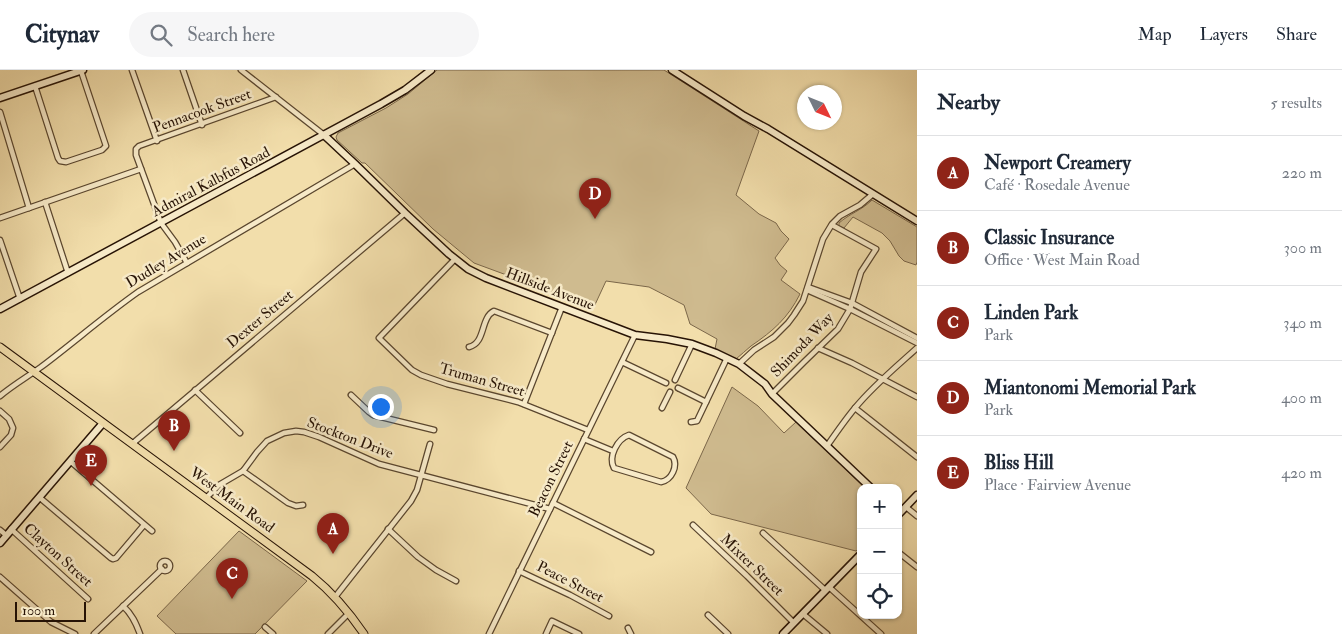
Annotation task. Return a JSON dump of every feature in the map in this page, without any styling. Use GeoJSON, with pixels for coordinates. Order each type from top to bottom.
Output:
{"type":"FeatureCollection","features":[{"type":"Feature","properties":{"kind":"main road","name":"West Main Road"},"geometry":{"type":"LineString","coordinates":[[0,347],[312,576],[335,597],[364,634]]}},
{"type":"Feature","properties":{"kind":"street"},"geometry":{"type":"LineString","coordinates":[[0,98],[35,86],[82,70],[106,146],[102,150],[63,162],[58,158],[35,86]]}},
{"type":"Feature","properties":{"kind":"street"},"geometry":{"type":"LineString","coordinates":[[132,70],[156,141]]}},
{"type":"Feature","properties":{"kind":"street"},"geometry":{"type":"LineString","coordinates":[[182,70],[202,125]]}},
{"type":"Feature","properties":{"kind":"street","name":"Hillside Avenue"},"geometry":{"type":"LineString","coordinates":[[241,70],[324,135],[405,213],[468,269],[486,278],[635,335],[692,344],[739,364],[765,384],[772,394],[867,484]]}},
{"type":"Feature","properties":{"kind":"street","name":"Admiral Kalbfus Road"},"geometry":{"type":"LineString","coordinates":[[0,309],[393,98],[431,70]]}},
{"type":"Feature","properties":{"kind":"street"},"geometry":{"type":"LineString","coordinates":[[672,70],[917,222]]}},
{"type":"Feature","properties":{"kind":"street","name":"Pennacook Street"},"geometry":{"type":"LineString","coordinates":[[141,169],[136,155],[136,149],[139,146],[276,98]]}},
{"type":"Feature","properties":{"kind":"street"},"geometry":{"type":"LineString","coordinates":[[0,112],[29,208]]}},
{"type":"Feature","properties":{"kind":"street","name":"Dudley Avenue"},"geometry":{"type":"LineString","coordinates":[[0,396],[138,292],[355,164]]}},
{"type":"Feature","properties":{"kind":"street"},"geometry":{"type":"LineString","coordinates":[[0,218],[141,169],[161,223],[176,242],[187,263]]}},
{"type":"Feature","properties":{"kind":"street"},"geometry":{"type":"LineString","coordinates":[[739,364],[754,350],[774,337],[788,322],[802,301],[823,239],[832,224],[840,216],[860,206],[873,194]]}},
{"type":"Feature","properties":{"kind":"street"},"geometry":{"type":"LineString","coordinates":[[45,202],[68,273]]}},
{"type":"Feature","properties":{"kind":"street","name":"Dexter Street"},"geometry":{"type":"LineString","coordinates":[[132,444],[405,213]]}},
{"type":"Feature","properties":{"kind":"street","name":"Shimoda Way"},"geometry":{"type":"LineString","coordinates":[[772,394],[838,329],[850,309],[861,272],[876,249],[832,224]]}},
{"type":"Feature","properties":{"kind":"street"},"geometry":{"type":"LineString","coordinates":[[0,240],[20,299]]}},
{"type":"Feature","properties":{"kind":"street","name":"Truman Street"},"geometry":{"type":"LineString","coordinates":[[455,259],[379,338],[412,370],[421,375],[524,404],[588,430]]}},
{"type":"Feature","properties":{"kind":"street"},"geometry":{"type":"LineString","coordinates":[[807,289],[852,303],[917,338]]}},
{"type":"Feature","properties":{"kind":"street"},"geometry":{"type":"LineString","coordinates":[[807,289],[917,343]]}},
{"type":"Feature","properties":{"kind":"street"},"geometry":{"type":"LineString","coordinates":[[524,404],[562,307]]}},
{"type":"Feature","properties":{"kind":"street"},"geometry":{"type":"LineString","coordinates":[[469,347],[478,342],[488,316],[494,310],[552,333]]}},
{"type":"Feature","properties":{"kind":"street","name":"Beacon Street"},"geometry":{"type":"LineString","coordinates":[[489,634],[635,335]]}},
{"type":"Feature","properties":{"kind":"street"},"geometry":{"type":"LineString","coordinates":[[675,380],[692,344]]}},
{"type":"Feature","properties":{"kind":"street"},"geometry":{"type":"LineString","coordinates":[[818,348],[852,363],[917,397]]}},
{"type":"Feature","properties":{"kind":"street"},"geometry":{"type":"LineString","coordinates":[[827,446],[855,408],[882,379],[917,348]]}},
{"type":"Feature","properties":{"kind":"street"},"geometry":{"type":"LineString","coordinates":[[691,422],[697,421],[727,358]]}},
{"type":"Feature","properties":{"kind":"street"},"geometry":{"type":"LineString","coordinates":[[622,362],[666,383]]}},
{"type":"Feature","properties":{"kind":"street"},"geometry":{"type":"LineString","coordinates":[[666,383],[670,380],[675,380]]}},
{"type":"Feature","properties":{"kind":"street"},"geometry":{"type":"LineString","coordinates":[[675,380],[678,388]]}},
{"type":"Feature","properties":{"kind":"street"},"geometry":{"type":"LineString","coordinates":[[666,383],[666,388],[670,392]]}},
{"type":"Feature","properties":{"kind":"street"},"geometry":{"type":"LineString","coordinates":[[678,388],[706,402]]}},
{"type":"Feature","properties":{"kind":"street"},"geometry":{"type":"LineString","coordinates":[[670,392],[675,392],[678,388]]}},
{"type":"Feature","properties":{"kind":"street"},"geometry":{"type":"LineString","coordinates":[[194,390],[240,433]]}},
{"type":"Feature","properties":{"kind":"street"},"geometry":{"type":"LineString","coordinates":[[662,408],[670,392]]}},
{"type":"Feature","properties":{"kind":"street"},"geometry":{"type":"LineString","coordinates":[[351,395],[373,415],[432,430]]}},
{"type":"Feature","properties":{"kind":"street"},"geometry":{"type":"LineString","coordinates":[[855,408],[917,457]]}},
{"type":"Feature","properties":{"kind":"street"},"geometry":{"type":"LineString","coordinates":[[0,411],[9,419],[13,428],[11,435],[0,447]]}},
{"type":"Feature","properties":{"kind":"street"},"geometry":{"type":"LineString","coordinates":[[0,543],[103,423]]}},
{"type":"Feature","properties":{"kind":"street","name":"Stockton Drive"},"geometry":{"type":"LineString","coordinates":[[206,498],[219,485],[243,471],[267,440],[284,433],[296,431],[319,437],[373,462],[550,509]]}},
{"type":"Feature","properties":{"kind":"street"},"geometry":{"type":"LineString","coordinates":[[629,435],[673,457],[676,461],[670,478],[661,482],[614,468],[611,462],[613,451],[622,439],[629,435]]}},
{"type":"Feature","properties":{"kind":"street"},"geometry":{"type":"LineString","coordinates":[[584,439],[613,451]]}},
{"type":"Feature","properties":{"kind":"street"},"geometry":{"type":"LineString","coordinates":[[335,597],[411,501],[417,490],[430,444]]}},
{"type":"Feature","properties":{"kind":"street"},"geometry":{"type":"LineString","coordinates":[[70,461],[152,531]]}},
{"type":"Feature","properties":{"kind":"street"},"geometry":{"type":"LineString","coordinates":[[243,471],[288,503],[296,506],[303,505]]}},
{"type":"Feature","properties":{"kind":"street"},"geometry":{"type":"LineString","coordinates":[[902,511],[917,495]]}},
{"type":"Feature","properties":{"kind":"street"},"geometry":{"type":"LineString","coordinates":[[39,497],[113,559],[116,558],[144,525]]}},
{"type":"Feature","properties":{"kind":"street"},"geometry":{"type":"LineString","coordinates":[[553,503],[651,552]]}},
{"type":"Feature","properties":{"kind":"street"},"geometry":{"type":"LineString","coordinates":[[906,507],[917,516]]}},
{"type":"Feature","properties":{"kind":"street","name":"Mixter Street"},"geometry":{"type":"LineString","coordinates":[[693,525],[794,623]]}},
{"type":"Feature","properties":{"kind":"street","name":"Clayton Street"},"geometry":{"type":"LineString","coordinates":[[11,529],[88,599]]}},
{"type":"Feature","properties":{"kind":"street"},"geometry":{"type":"LineString","coordinates":[[388,529],[426,564],[456,582]]}},
{"type":"Feature","properties":{"kind":"street"},"geometry":{"type":"LineString","coordinates":[[0,530],[6,535]]}},
{"type":"Feature","properties":{"kind":"street"},"geometry":{"type":"LineString","coordinates":[[763,533],[881,634]]}},
{"type":"Feature","properties":{"kind":"street"},"geometry":{"type":"LineString","coordinates":[[902,555],[917,567]]}},
{"type":"Feature","properties":{"kind":"street"},"geometry":{"type":"LineString","coordinates":[[783,634],[857,558]]}},
{"type":"Feature","properties":{"kind":"street"},"geometry":{"type":"LineString","coordinates":[[94,634],[162,569]]}},
{"type":"Feature","properties":{"kind":"street","name":"Peace Street"},"geometry":{"type":"LineString","coordinates":[[520,571],[609,616]]}},
{"type":"Feature","properties":{"kind":"street"},"geometry":{"type":"LineString","coordinates":[[0,577],[51,622],[75,634]]}},
{"type":"Feature","properties":{"kind":"street"},"geometry":{"type":"LineString","coordinates":[[123,606],[137,624],[140,634]]}},
{"type":"Feature","properties":{"kind":"street"},"geometry":{"type":"LineString","coordinates":[[328,634],[349,613]]}},
{"type":"Feature","properties":{"kind":"street"},"geometry":{"type":"LineString","coordinates":[[802,614],[827,634]]}},
{"type":"Feature","properties":{"kind":"street"},"geometry":{"type":"LineString","coordinates":[[708,615],[728,634]]}},
{"type":"Feature","properties":{"kind":"street"},"geometry":{"type":"LineString","coordinates":[[546,634],[552,621],[579,634]]}},
{"type":"Feature","properties":{"kind":"street"},"geometry":{"type":"LineString","coordinates":[[265,627],[272,634]]}},
{"type":"Feature","properties":{"kind":"street"},"geometry":{"type":"LineString","coordinates":[[628,628],[630,634]]}},
{"type":"Feature","properties":{"kind":"shaded area"},"geometry":{"type":"Polygon","coordinates":[[[437,70],[664,70],[759,131],[736,195],[759,214],[776,223],[789,239],[775,258],[787,271],[781,280],[800,294],[790,310],[773,329],[736,359],[715,349],[717,339],[690,324],[684,305],[649,287],[606,281],[593,309],[474,263],[433,229],[336,137],[338,133],[386,108],[408,94],[437,70]]]}},
{"type":"Feature","properties":{"kind":"shaded area"},"geometry":{"type":"Polygon","coordinates":[[[872,200],[917,227],[916,265],[904,261],[882,233],[853,217],[844,228],[839,226],[839,223],[872,200]]]}},
{"type":"Feature","properties":{"kind":"shaded area"},"geometry":{"type":"Polygon","coordinates":[[[732,387],[758,406],[784,433],[796,422],[861,484],[857,484],[857,550],[711,514],[686,488],[732,387]]]}},
{"type":"Feature","properties":{"kind":"shaded area"},"geometry":{"type":"Polygon","coordinates":[[[239,531],[307,581],[255,634],[176,634],[157,616],[239,531]]]}},
{"type":"Feature","properties":{"kind":"place","name":"Miantonomi Memorial Park"},"geometry":{"type":"Point","coordinates":[595,219]}},
{"type":"Feature","properties":{"kind":"place","name":"Classic Insurance"},"geometry":{"type":"Point","coordinates":[174,451]}},
{"type":"Feature","properties":{"kind":"place","name":"Bliss Hill"},"geometry":{"type":"Point","coordinates":[91,486]}},
{"type":"Feature","properties":{"kind":"place","name":"Newport Creamery"},"geometry":{"type":"Point","coordinates":[333,554]}},
{"type":"Feature","properties":{"kind":"place","name":"Linden Park"},"geometry":{"type":"Point","coordinates":[232,599]}}]}
